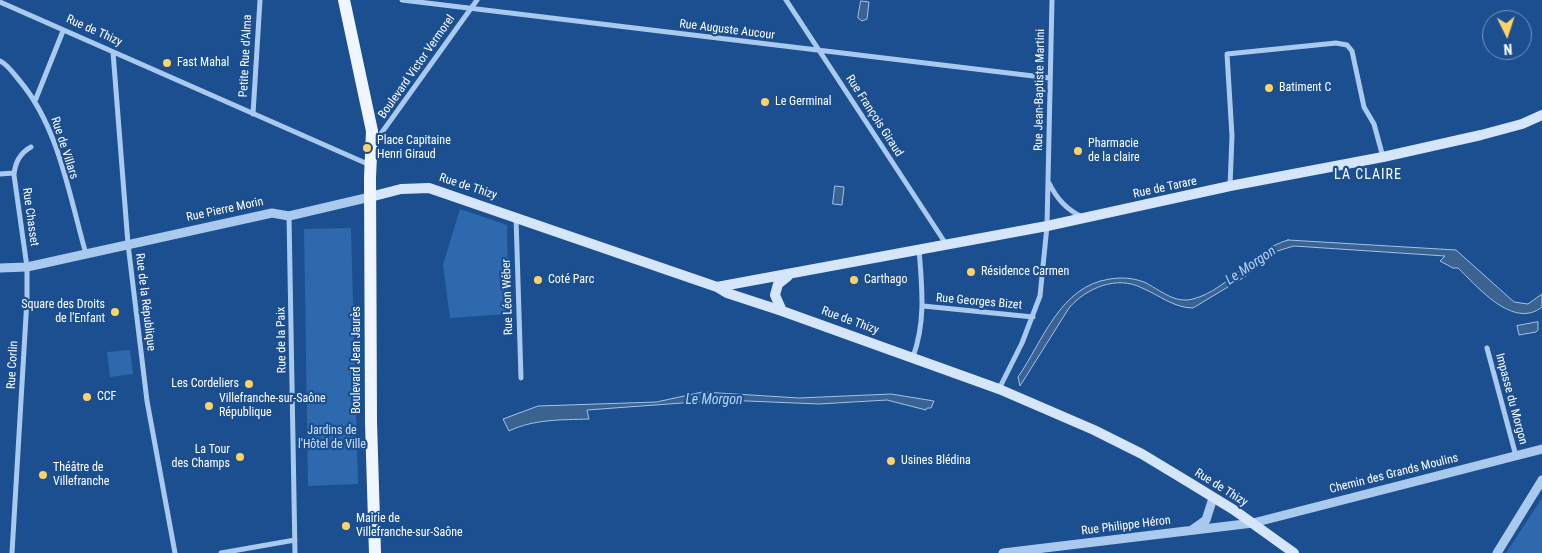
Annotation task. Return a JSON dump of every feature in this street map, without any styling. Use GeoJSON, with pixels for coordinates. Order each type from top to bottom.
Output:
{"type":"FeatureCollection","features":[{"type":"Feature","properties":{"kind":"main road","name":"Boulevard Jean Jaurès"},"geometry":{"type":"LineString","coordinates":[[344,0],[368,111],[373,144],[370,166],[371,422],[375,553]]}},
{"type":"Feature","properties":{"kind":"main road","name":"Rue de Tarare"},"geometry":{"type":"LineString","coordinates":[[717,287],[919,248],[1047,226],[1230,186],[1383,157],[1489,133],[1522,124],[1542,115]]}},
{"type":"Feature","properties":{"kind":"main road","name":"Rue de Thizy"},"geometry":{"type":"LineString","coordinates":[[370,197],[401,189],[429,188],[717,287],[727,293],[913,357],[999,390],[1142,454],[1252,523],[1294,553]]}},
{"type":"Feature","properties":{"kind":"main road"},"geometry":{"type":"LineString","coordinates":[[782,311],[775,295],[778,284],[791,274]]}},
{"type":"Feature","properties":{"kind":"street","name":"Petite Rue d'Alma"},"geometry":{"type":"LineString","coordinates":[[253,114],[260,0]]}},
{"type":"Feature","properties":{"kind":"street","name":"Rue Auguste Aucour"},"geometry":{"type":"LineString","coordinates":[[402,0],[1050,78]]}},
{"type":"Feature","properties":{"kind":"street","name":"Boulevard Victor Vermorel"},"geometry":{"type":"LineString","coordinates":[[373,144],[477,0]]}},
{"type":"Feature","properties":{"kind":"street","name":"Rue François Giraud"},"geometry":{"type":"LineString","coordinates":[[786,0],[946,244]]}},
{"type":"Feature","properties":{"kind":"street","name":"Rue Jean-Baptiste Martini"},"geometry":{"type":"LineString","coordinates":[[999,390],[1033,317],[1040,296],[1047,226],[1052,0]]}},
{"type":"Feature","properties":{"kind":"street","name":"Rue de Thizy"},"geometry":{"type":"LineString","coordinates":[[0,2],[370,166]]}},
{"type":"Feature","properties":{"kind":"street"},"geometry":{"type":"LineString","coordinates":[[35,101],[62,30]]}},
{"type":"Feature","properties":{"kind":"street"},"geometry":{"type":"LineString","coordinates":[[1230,186],[1232,136],[1227,54],[1336,43],[1347,46],[1352,50],[1364,108],[1374,124],[1383,157]]}},
{"type":"Feature","properties":{"kind":"street","name":"Rue de la République"},"geometry":{"type":"LineString","coordinates":[[113,52],[128,244],[147,401],[175,553]]}},
{"type":"Feature","properties":{"kind":"street","name":"Rue de Villars"},"geometry":{"type":"LineString","coordinates":[[0,61],[5,64],[41,110],[54,142],[86,254]]}},
{"type":"Feature","properties":{"kind":"street","name":"Rue Chasset"},"geometry":{"type":"LineString","coordinates":[[27,267],[14,173],[21,152],[32,147]]}},
{"type":"Feature","properties":{"kind":"street"},"geometry":{"type":"LineString","coordinates":[[0,174],[14,173]]}},
{"type":"Feature","properties":{"kind":"street"},"geometry":{"type":"LineString","coordinates":[[1048,181],[1056,196],[1067,210],[1085,218]]}},
{"type":"Feature","properties":{"kind":"street","name":"Rue Pierre Morin"},"geometry":{"type":"LineString","coordinates":[[0,268],[27,267],[272,213],[290,216],[370,197]]}},
{"type":"Feature","properties":{"kind":"street","name":"Rue de la Paix"},"geometry":{"type":"LineString","coordinates":[[290,216],[296,553]]}},
{"type":"Feature","properties":{"kind":"street","name":"Rue Léon Wéber"},"geometry":{"type":"LineString","coordinates":[[516,217],[521,378]]}},
{"type":"Feature","properties":{"kind":"street"},"geometry":{"type":"LineString","coordinates":[[913,357],[920,336],[923,306],[919,248]]}},
{"type":"Feature","properties":{"kind":"street","name":"Rue Corlin"},"geometry":{"type":"LineString","coordinates":[[12,553],[27,299],[27,267]]}},
{"type":"Feature","properties":{"kind":"street","name":"Rue Georges Bizet"},"geometry":{"type":"LineString","coordinates":[[923,306],[1033,317]]}},
{"type":"Feature","properties":{"kind":"street","name":"Impasse du Morgon"},"geometry":{"type":"LineString","coordinates":[[1487,348],[1516,456]]}},
{"type":"Feature","properties":{"kind":"street","name":"Chemin des Grands Moulins"},"geometry":{"type":"LineString","coordinates":[[1252,523],[1542,449]]}},
{"type":"Feature","properties":{"kind":"street"},"geometry":{"type":"LineString","coordinates":[[1497,553],[1542,480]]}},
{"type":"Feature","properties":{"kind":"street"},"geometry":{"type":"LineString","coordinates":[[1192,531],[1206,520],[1213,498]]}},
{"type":"Feature","properties":{"kind":"street","name":"Rue Philippe Héron"},"geometry":{"type":"LineString","coordinates":[[1003,553],[1074,549],[1252,523]]}},
{"type":"Feature","properties":{"kind":"street"},"geometry":{"type":"LineString","coordinates":[[221,553],[295,540]]}},
{"type":"Feature","properties":{"kind":"green space"},"geometry":{"type":"Polygon","coordinates":[[[460,209],[507,225],[508,314],[450,318],[443,265],[460,209]]]}},
{"type":"Feature","properties":{"kind":"green space","name":"Jardins de l'Hôtel de Ville"},"geometry":{"type":"Polygon","coordinates":[[[351,228],[358,484],[308,486],[304,229],[351,228]]]}},
{"type":"Feature","properties":{"kind":"green space"},"geometry":{"type":"Polygon","coordinates":[[[130,350],[133,374],[110,377],[107,352],[130,350]]]}},
{"type":"Feature","properties":{"kind":"green space"},"geometry":{"type":"Polygon","coordinates":[[[1542,498],[1542,553],[1506,553],[1542,498]]]}},
{"type":"Feature","properties":{"kind":"water"},"geometry":{"type":"Polygon","coordinates":[[[861,1],[869,2],[867,19],[862,21],[858,18],[861,1]]]}},
{"type":"Feature","properties":{"kind":"water"},"geometry":{"type":"Polygon","coordinates":[[[835,186],[844,187],[842,205],[833,204],[835,186]]]}},
{"type":"Feature","properties":{"kind":"water","name":"Le Morgon"},"geometry":{"type":"Polygon","coordinates":[[[1288,240],[1456,250],[1514,302],[1528,304],[1542,294],[1542,307],[1531,313],[1519,313],[1508,310],[1485,294],[1458,268],[1453,268],[1440,261],[1445,256],[1294,246],[1274,252],[1246,276],[1193,308],[1173,304],[1132,284],[1112,283],[1093,289],[1069,308],[1020,386],[1018,377],[1045,332],[1055,317],[1078,292],[1093,284],[1114,278],[1123,278],[1144,282],[1173,298],[1193,299],[1206,294],[1230,279],[1263,252],[1288,240]]]}},
{"type":"Feature","properties":{"kind":"water"},"geometry":{"type":"Polygon","coordinates":[[[1538,322],[1538,330],[1536,332],[1519,335],[1517,326],[1538,322]]]}},
{"type":"Feature","properties":{"kind":"water","name":"Le Morgon"},"geometry":{"type":"Polygon","coordinates":[[[703,392],[799,398],[891,394],[934,401],[931,408],[926,410],[887,400],[819,404],[723,400],[587,410],[589,419],[538,422],[509,431],[503,419],[538,406],[656,402],[703,392]]]}},
{"type":"Feature","properties":{"kind":"place","name":"Fast Mahal"},"geometry":{"type":"Point","coordinates":[167,63]}},
{"type":"Feature","properties":{"kind":"place","name":"Batiment C"},"geometry":{"type":"Point","coordinates":[1269,88]}},
{"type":"Feature","properties":{"kind":"place","name":"Le Germinal"},"geometry":{"type":"Point","coordinates":[765,102]}},
{"type":"Feature","properties":{"kind":"place","name":"Place Capitaine Henri Giraud"},"geometry":{"type":"Point","coordinates":[367,148]}},
{"type":"Feature","properties":{"kind":"place","name":"Pharmacie de la claire"},"geometry":{"type":"Point","coordinates":[1078,151]}},
{"type":"Feature","properties":{"kind":"place","name":"Résidence Carmen"},"geometry":{"type":"Point","coordinates":[971,272]}},
{"type":"Feature","properties":{"kind":"place","name":"Coté Parc"},"geometry":{"type":"Point","coordinates":[538,280]}},
{"type":"Feature","properties":{"kind":"place","name":"Carthago"},"geometry":{"type":"Point","coordinates":[854,280]}},
{"type":"Feature","properties":{"kind":"place","name":"Square des Droits de l'Enfant"},"geometry":{"type":"Point","coordinates":[115,312]}},
{"type":"Feature","properties":{"kind":"place","name":"Les Cordeliers"},"geometry":{"type":"Point","coordinates":[249,384]}},
{"type":"Feature","properties":{"kind":"place","name":"CCF"},"geometry":{"type":"Point","coordinates":[87,397]}},
{"type":"Feature","properties":{"kind":"place","name":"Villefranche-sur-Saône République"},"geometry":{"type":"Point","coordinates":[209,406]}},
{"type":"Feature","properties":{"kind":"place","name":"La Tour des Champs"},"geometry":{"type":"Point","coordinates":[240,457]}},
{"type":"Feature","properties":{"kind":"place","name":"Usines Blédina"},"geometry":{"type":"Point","coordinates":[891,461]}},
{"type":"Feature","properties":{"kind":"place","name":"Théâtre de Villefranche"},"geometry":{"type":"Point","coordinates":[43,475]}},
{"type":"Feature","properties":{"kind":"place","name":"Mairie de Villefranche-sur-Saône"},"geometry":{"type":"Point","coordinates":[346,526]}},
{"type":"Feature","properties":{"kind":"district","name":"LA CLAIRE"},"geometry":{"type":"Point","coordinates":[1368,175]}}]}
